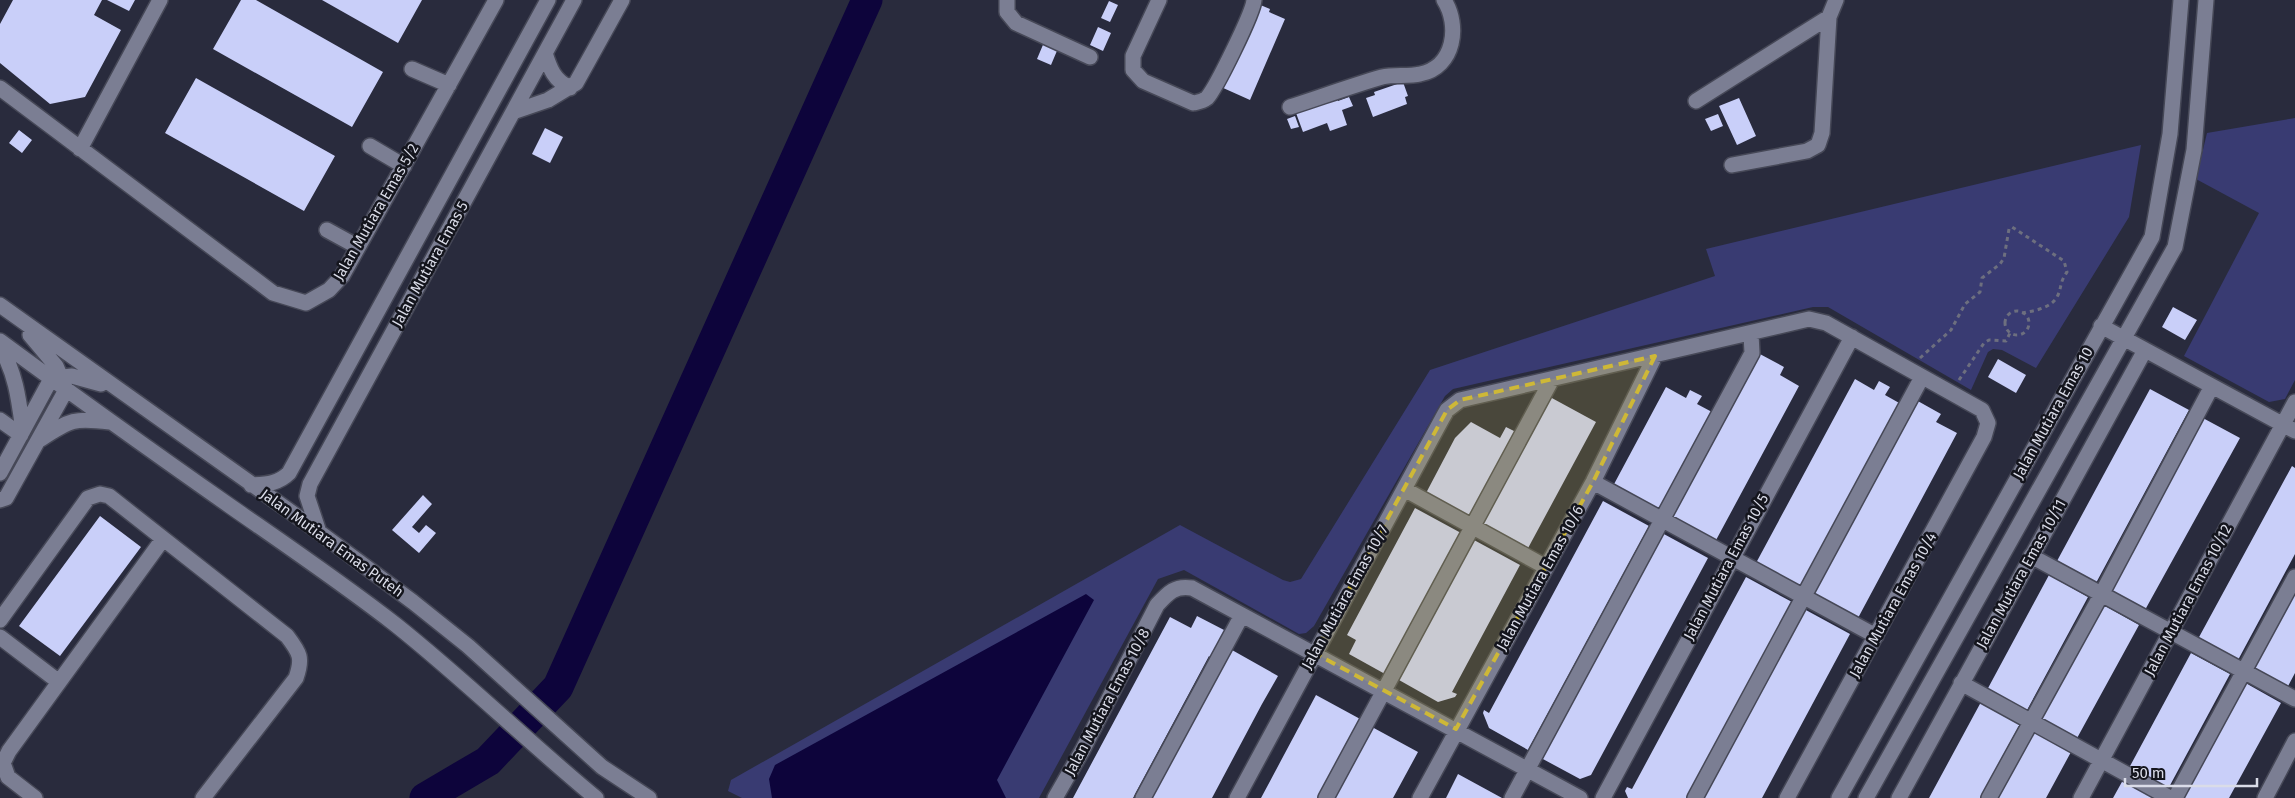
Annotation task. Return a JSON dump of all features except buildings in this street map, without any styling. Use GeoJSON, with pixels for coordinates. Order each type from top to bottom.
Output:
{"type":"FeatureCollection","features":[{"type":"Feature","properties":{"kind":"street"},"geometry":{"type":"LineString","coordinates":[[80,149],[160,0]]}},
{"type":"Feature","properties":{"kind":"street","name":"Jalan Mutiara Emas 5/2"},"geometry":{"type":"LineString","coordinates":[[0,88],[273,293],[289,300],[306,303],[329,290],[342,276],[496,0]]}},
{"type":"Feature","properties":{"kind":"street","name":"Jalan Mutiara Emas 5"},"geometry":{"type":"LineString","coordinates":[[251,485],[282,481],[289,473],[548,0]]}},
{"type":"Feature","properties":{"kind":"street","name":"Jalan Mutiara Emas 5"},"geometry":{"type":"LineString","coordinates":[[318,532],[307,496],[310,484],[574,0]]}},
{"type":"Feature","properties":{"kind":"street"},"geometry":{"type":"LineString","coordinates":[[513,112],[548,100],[570,88],[580,77],[622,0]]}},
{"type":"Feature","properties":{"kind":"street"},"geometry":{"type":"LineString","coordinates":[[1007,0],[1007,12],[1016,23],[1090,57]]}},
{"type":"Feature","properties":{"kind":"street"},"geometry":{"type":"LineString","coordinates":[[1159,0],[1133,56],[1133,70],[1143,81],[1192,103],[1200,102],[1210,92],[1248,18],[1254,0]]}},
{"type":"Feature","properties":{"kind":"street"},"geometry":{"type":"LineString","coordinates":[[1290,107],[1384,76],[1419,75],[1434,68],[1446,56],[1454,36],[1453,17],[1444,0]]}},
{"type":"Feature","properties":{"kind":"street"},"geometry":{"type":"LineString","coordinates":[[1732,164],[1807,151],[1818,145],[1822,133],[1828,17],[1836,0]]}},
{"type":"Feature","properties":{"kind":"street","name":"Jalan Mutiara Emas 10"},"geometry":{"type":"LineString","coordinates":[[1839,798],[2152,237],[2170,134],[2181,0]]}},
{"type":"Feature","properties":{"kind":"street","name":"Jalan Mutiara Emas 10"},"geometry":{"type":"LineString","coordinates":[[1866,798],[2175,247],[2194,150],[2206,0]]}},
{"type":"Feature","properties":{"kind":"street"},"geometry":{"type":"LineString","coordinates":[[1696,101],[1828,17]]}},
{"type":"Feature","properties":{"kind":"street"},"geometry":{"type":"LineString","coordinates":[[545,52],[551,72],[562,84],[570,88]]}},
{"type":"Feature","properties":{"kind":"street"},"geometry":{"type":"LineString","coordinates":[[412,69],[449,85]]}},
{"type":"Feature","properties":{"kind":"street"},"geometry":{"type":"LineString","coordinates":[[370,146],[404,166]]}},
{"type":"Feature","properties":{"kind":"street"},"geometry":{"type":"LineString","coordinates":[[327,230],[358,247]]}},
{"type":"Feature","properties":{"kind":"street"},"geometry":{"type":"LineString","coordinates":[[0,500],[6,498],[39,441],[60,382],[47,353],[5,309]]}},
{"type":"Feature","properties":{"kind":"street","name":"Jalan Mutiara Emas Puteh"},"geometry":{"type":"LineString","coordinates":[[5,309],[318,532],[454,635],[602,767],[649,798]]}},
{"type":"Feature","properties":{"kind":"street"},"geometry":{"type":"LineString","coordinates":[[1326,798],[1552,381],[1809,319],[1821,321],[1852,337],[1950,392]]}},
{"type":"Feature","properties":{"kind":"street"},"geometry":{"type":"LineString","coordinates":[[2101,326],[2289,427]]}},
{"type":"Feature","properties":{"kind":"street"},"geometry":{"type":"LineString","coordinates":[[1512,798],[1752,352],[1751,334]]}},
{"type":"Feature","properties":{"kind":"street","name":"Jalan Mutiara Emas 10/5"},"geometry":{"type":"LineString","coordinates":[[1603,798],[1852,337]]}},
{"type":"Feature","properties":{"kind":"street","name":"Jalan Mutiara Emas Puteh"},"geometry":{"type":"LineString","coordinates":[[0,341],[60,382],[111,422],[302,555],[387,619],[449,668],[536,748],[596,798]]}},
{"type":"Feature","properties":{"kind":"street"},"geometry":{"type":"LineString","coordinates":[[0,347],[9,362],[17,386],[22,433]]}},
{"type":"Feature","properties":{"kind":"street","name":"Jalan Mutiara Emas 10/11"},"geometry":{"type":"LineString","coordinates":[[1899,798],[2145,350]]}},
{"type":"Feature","properties":{"kind":"street"},"geometry":{"type":"LineString","coordinates":[[2086,353],[2131,376]]}},
{"type":"Feature","properties":{"kind":"street","name":"Jalan Mutiara Emas 10/6"},"geometry":{"type":"LineString","coordinates":[[1420,798],[1593,482],[1655,356]]}},
{"type":"Feature","properties":{"kind":"street"},"geometry":{"type":"LineString","coordinates":[[1695,798],[1804,597],[1917,374]]}},
{"type":"Feature","properties":{"kind":"street"},"geometry":{"type":"LineString","coordinates":[[0,473],[22,433],[60,382],[82,378],[114,388]]}},
{"type":"Feature","properties":{"kind":"street","name":"Jalan Mutiara Emas 10/7"},"geometry":{"type":"LineString","coordinates":[[1237,798],[1314,653],[1448,410],[1460,400],[1552,381]]}},
{"type":"Feature","properties":{"kind":"street"},"geometry":{"type":"LineString","coordinates":[[1989,798],[2102,595],[2212,386]]}},
{"type":"Feature","properties":{"kind":"street","name":"Jalan Mutiara Emas 10/4"},"geometry":{"type":"LineString","coordinates":[[1787,798],[1984,437],[1988,424],[1982,410],[1950,392]]}},
{"type":"Feature","properties":{"kind":"street","name":"Jalan Mutiara Emas 10/12"},"geometry":{"type":"LineString","coordinates":[[2082,798],[2170,632],[2289,427],[2295,402]]}},
{"type":"Feature","properties":{"kind":"street"},"geometry":{"type":"LineString","coordinates":[[39,441],[65,423],[80,419],[111,422]]}},
{"type":"Feature","properties":{"kind":"street"},"geometry":{"type":"LineString","coordinates":[[0,420],[22,433]]}},
{"type":"Feature","properties":{"kind":"street"},"geometry":{"type":"LineString","coordinates":[[1593,482],[1876,636]]}},
{"type":"Feature","properties":{"kind":"street"},"geometry":{"type":"LineString","coordinates":[[1404,489],[1546,567]]}},
{"type":"Feature","properties":{"kind":"street"},"geometry":{"type":"LineString","coordinates":[[0,620],[88,498],[100,494],[109,496],[287,636],[297,648],[301,662],[296,678],[203,798]]}},
{"type":"Feature","properties":{"kind":"street"},"geometry":{"type":"LineString","coordinates":[[36,798],[8,777],[4,763],[9,751],[163,539]]}},
{"type":"Feature","properties":{"kind":"street"},"geometry":{"type":"LineString","coordinates":[[2031,556],[2295,699]]}},
{"type":"Feature","properties":{"kind":"street"},"geometry":{"type":"LineString","coordinates":[[2175,798],[2295,577]]}},
{"type":"Feature","properties":{"kind":"street","name":"Jalan Mutiara Emas 10/8"},"geometry":{"type":"LineString","coordinates":[[1056,798],[1157,605],[1173,589],[1192,588],[1242,614]]}},
{"type":"Feature","properties":{"kind":"street"},"geometry":{"type":"LineString","coordinates":[[1144,798],[1242,614],[1580,798]]}},
{"type":"Feature","properties":{"kind":"street"},"geometry":{"type":"LineString","coordinates":[[0,637],[59,682]]}},
{"type":"Feature","properties":{"kind":"street"},"geometry":{"type":"LineString","coordinates":[[1961,683],[2170,798]]}},
{"type":"Feature","properties":{"kind":"street"},"geometry":{"type":"LineString","coordinates":[[2265,798],[2295,741]]}},
{"type":"Feature","properties":{"kind":"path"},"geometry":{"type":"LineString","coordinates":[[1917,374],[1920,357],[1951,330],[1965,304],[1980,292],[1982,278],[2000,264],[2004,258],[2009,229],[2012,227],[2064,261],[2067,272],[2060,282],[2057,298],[2052,303],[2036,311],[2012,312],[2008,316],[2005,326],[2010,333],[2016,336],[2026,331],[2029,321],[2022,313]]}},
{"type":"Feature","properties":{"kind":"path"},"geometry":{"type":"LineString","coordinates":[[1950,392],[1984,343],[1989,340],[2006,341],[2010,333]]}},
{"type":"Feature","properties":{"kind":"highlighted area"},"geometry":{"type":"Polygon","coordinates":[[[1655,356],[1593,482],[1456,729],[1314,653],[1447,410],[1460,400],[1655,356]]]}},
{"type":"Feature","properties":{"kind":"shaded area"},"geometry":{"type":"Polygon","coordinates":[[[2295,118],[2295,380],[2285,399],[2269,402],[2184,356],[2259,213],[2196,179],[2207,133],[2295,118]]]}},
{"type":"Feature","properties":{"kind":"shaded area"},"geometry":{"type":"Polygon","coordinates":[[[2141,145],[2129,217],[2036,368],[2002,350],[1993,349],[1988,352],[1971,390],[1828,307],[1813,307],[1453,389],[1445,396],[1314,626],[1306,633],[1299,634],[1184,570],[1158,579],[1039,798],[742,798],[728,791],[731,780],[1180,525],[1283,580],[1290,582],[1301,579],[1430,370],[1715,276],[1706,249],[2141,145]]]}},
{"type":"Feature","properties":{"kind":"shaded area"},"geometry":{"type":"Polygon","coordinates":[[[1086,594],[1094,600],[997,780],[1006,798],[772,798],[769,779],[775,765],[1086,594]]]}},
{"type":"Feature","properties":{"kind":"waterway"},"geometry":{"type":"LineString","coordinates":[[425,798],[488,761],[558,687],[867,0]]}}]}
